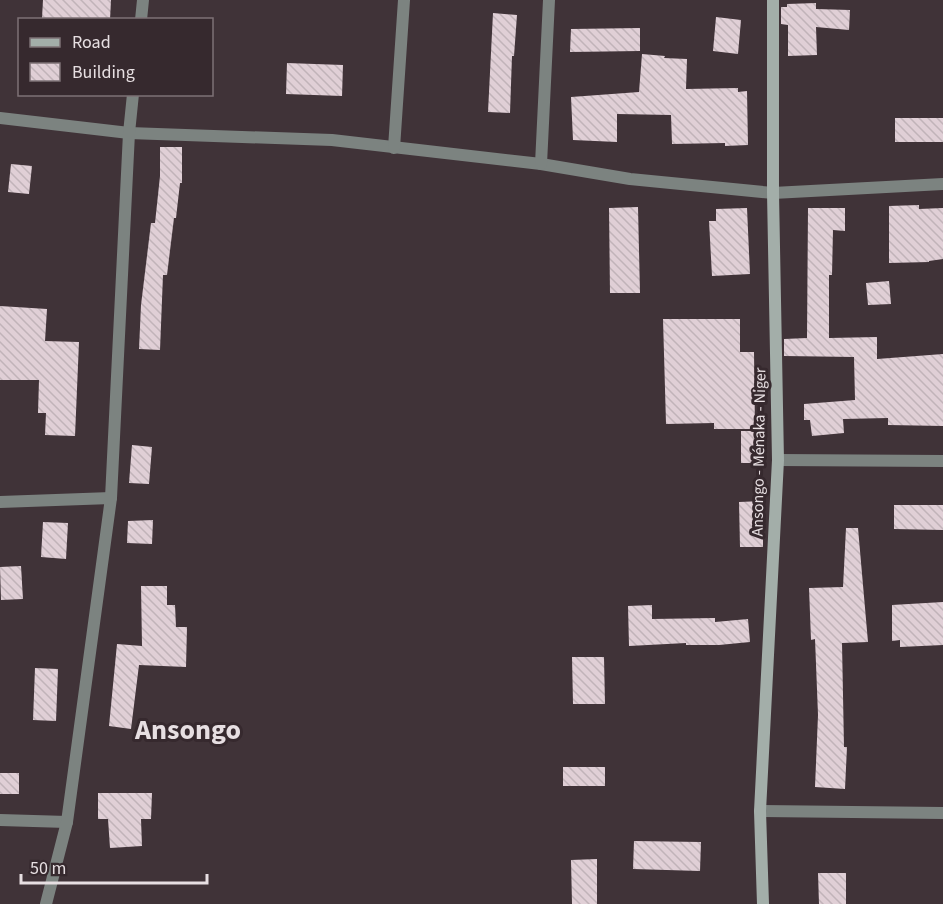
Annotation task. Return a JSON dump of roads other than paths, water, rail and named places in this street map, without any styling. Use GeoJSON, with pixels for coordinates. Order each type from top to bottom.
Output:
{"type":"FeatureCollection","features":[{"type":"Feature","properties":{"kind":"main road","name":"Ansongo - Ménaka - Niger"},"geometry":{"type":"LineString","coordinates":[[763,904],[760,811],[778,460],[773,193],[773,0]]}},
{"type":"Feature","properties":{"kind":"street"},"geometry":{"type":"LineString","coordinates":[[141,18],[143,0]]}},
{"type":"Feature","properties":{"kind":"street"},"geometry":{"type":"LineString","coordinates":[[394,148],[404,0]]}},
{"type":"Feature","properties":{"kind":"street"},"geometry":{"type":"LineString","coordinates":[[541,165],[549,0]]}},
{"type":"Feature","properties":{"kind":"street"},"geometry":{"type":"LineString","coordinates":[[46,904],[67,822],[111,498],[133,96]]}},
{"type":"Feature","properties":{"kind":"street"},"geometry":{"type":"LineString","coordinates":[[0,118],[129,133],[332,141],[541,165],[630,179],[773,193],[943,184]]}},
{"type":"Feature","properties":{"kind":"street"},"geometry":{"type":"LineString","coordinates":[[778,460],[943,461]]}},
{"type":"Feature","properties":{"kind":"street"},"geometry":{"type":"LineString","coordinates":[[0,502],[111,498]]}},
{"type":"Feature","properties":{"kind":"street"},"geometry":{"type":"LineString","coordinates":[[760,811],[943,813]]}},
{"type":"Feature","properties":{"kind":"street"},"geometry":{"type":"LineString","coordinates":[[0,820],[67,822]]}},
{"type":"Feature","properties":{"kind":"district","name":"Ansongo"},"geometry":{"type":"Point","coordinates":[188,730]}}]}
